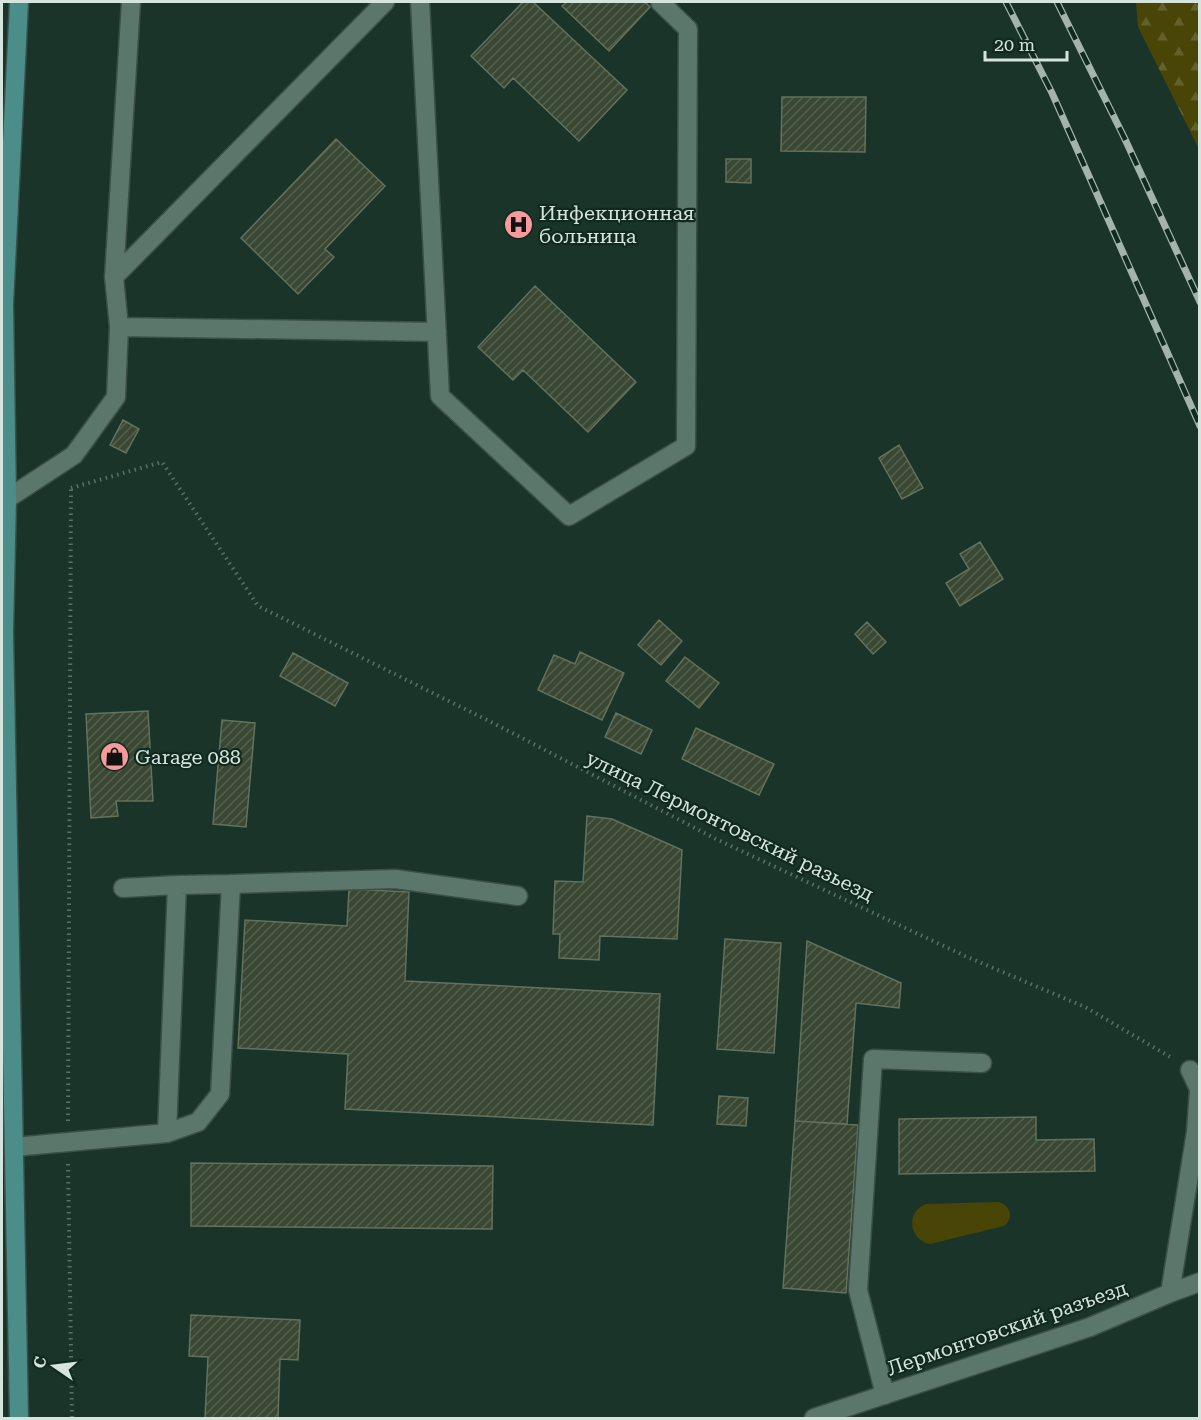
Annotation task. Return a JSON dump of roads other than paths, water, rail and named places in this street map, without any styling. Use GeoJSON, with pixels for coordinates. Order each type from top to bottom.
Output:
{"type":"FeatureCollection","features":[{"type":"Feature","properties":{"kind":"main road"},"geometry":{"type":"LineString","coordinates":[[19,2],[4,304],[7,499],[3,633],[19,1419]]}},
{"type":"Feature","properties":{"kind":"street"},"geometry":{"type":"LineString","coordinates":[[7,499],[74,455],[116,397],[119,327],[114,277],[131,2]]}},
{"type":"Feature","properties":{"kind":"street"},"geometry":{"type":"LineString","coordinates":[[114,277],[385,2]]}},
{"type":"Feature","properties":{"kind":"street"},"geometry":{"type":"LineString","coordinates":[[420,2],[440,396],[568,516],[686,446],[688,28],[660,2]]}},
{"type":"Feature","properties":{"kind":"street"},"geometry":{"type":"LineString","coordinates":[[119,327],[437,332]]}},
{"type":"Feature","properties":{"kind":"street"},"geometry":{"type":"LineString","coordinates":[[123,888],[395,879],[518,896]]}},
{"type":"Feature","properties":{"kind":"street"},"geometry":{"type":"LineString","coordinates":[[14,1147],[167,1133],[198,1122],[220,1094],[231,884]]}},
{"type":"Feature","properties":{"kind":"street"},"geometry":{"type":"LineString","coordinates":[[167,1133],[177,885]]}},
{"type":"Feature","properties":{"kind":"street"},"geometry":{"type":"LineString","coordinates":[[885,1395],[858,1290],[873,1059],[982,1063]]}},
{"type":"Feature","properties":{"kind":"street"},"geometry":{"type":"LineString","coordinates":[[1170,1293],[1196,1132],[1199,1090],[1190,1070]]}},
{"type":"Feature","properties":{"kind":"street","name":"Лермонтовский разъезд"},"geometry":{"type":"LineString","coordinates":[[814,1419],[1090,1327],[1200,1282]]}},
{"type":"Feature","properties":{"kind":"railway"},"geometry":{"type":"LineString","coordinates":[[1006,2],[1052,93],[1200,426]]}},
{"type":"Feature","properties":{"kind":"railway"},"geometry":{"type":"LineString","coordinates":[[1057,2],[1124,137],[1200,302]]}},
{"type":"Feature","properties":{"kind":"place","name":"Инфекционная больница"},"geometry":{"type":"Point","coordinates":[518,224]}},
{"type":"Feature","properties":{"kind":"place","name":"Garage 088"},"geometry":{"type":"Point","coordinates":[114,757]}}]}
